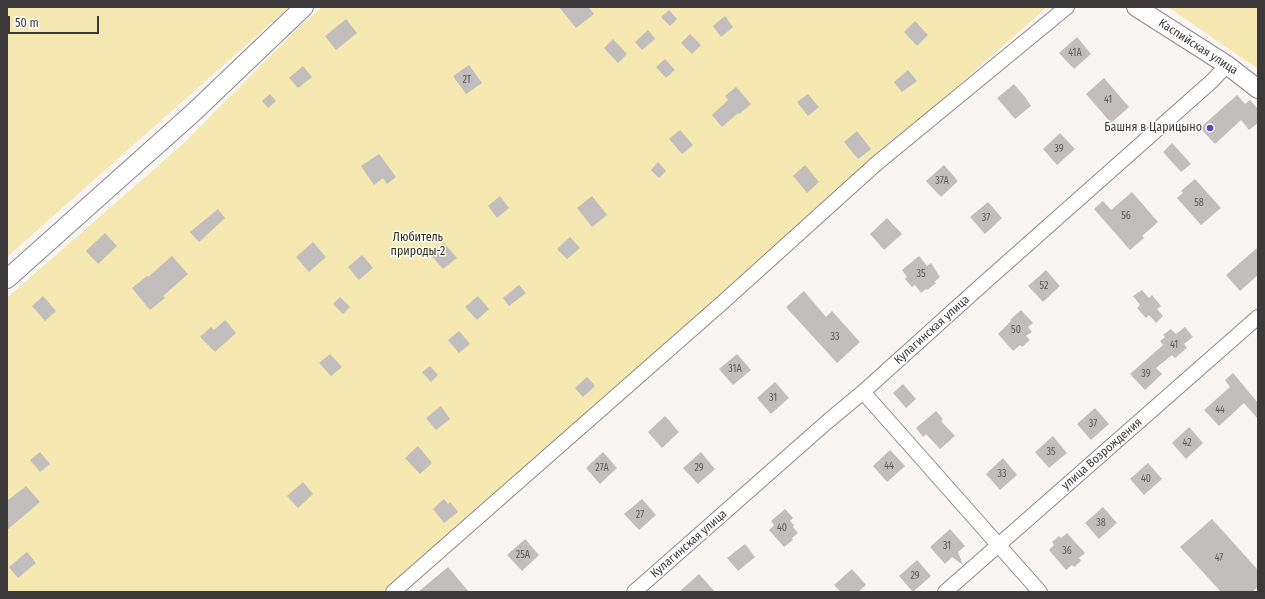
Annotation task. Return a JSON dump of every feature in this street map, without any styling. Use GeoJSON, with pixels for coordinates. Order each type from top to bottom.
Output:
{"type":"FeatureCollection","features":[{"type":"Feature","properties":{"kind":"street"},"geometry":{"type":"LineString","coordinates":[[7,279],[194,112],[304,7]]}},
{"type":"Feature","properties":{"kind":"street"},"geometry":{"type":"LineString","coordinates":[[393,592],[716,308],[876,164],[1067,7]]}},
{"type":"Feature","properties":{"kind":"street","name":"Каспийская улица"},"geometry":{"type":"LineString","coordinates":[[1136,7],[1227,65],[1258,89]]}},
{"type":"Feature","properties":{"kind":"street","name":"Кулагинская улица"},"geometry":{"type":"LineString","coordinates":[[634,592],[815,432],[863,392],[1212,81],[1227,65]]}},
{"type":"Feature","properties":{"kind":"street","name":"улица Возрождения"},"geometry":{"type":"LineString","coordinates":[[945,592],[1258,317]]}},
{"type":"Feature","properties":{"kind":"street"},"geometry":{"type":"LineString","coordinates":[[863,392],[1040,592]]}},
{"type":"Feature","properties":{"kind":"green space"},"geometry":{"type":"Polygon","coordinates":[[[7,7],[289,7],[7,257],[7,7]]]}},
{"type":"Feature","properties":{"kind":"green space","name":"Любитель природы-2"},"geometry":{"type":"Polygon","coordinates":[[[322,7],[1047,7],[385,592],[7,592],[7,298],[184,143],[297,29],[322,7]]]}},
{"type":"Feature","properties":{"kind":"green space"},"geometry":{"type":"Polygon","coordinates":[[[1168,7],[1258,7],[1258,69],[1168,7]]]}},
{"type":"Feature","properties":{"kind":"building"},"geometry":{"type":"Polygon","coordinates":[[[559,7],[588,7],[594,14],[576,28],[559,7]]]}},
{"type":"Feature","properties":{"kind":"building"},"geometry":{"type":"Polygon","coordinates":[[[669,10],[677,19],[670,26],[661,17],[669,10]]]}},
{"type":"Feature","properties":{"kind":"building"},"geometry":{"type":"Polygon","coordinates":[[[725,16],[733,27],[721,37],[713,26],[725,16]]]}},
{"type":"Feature","properties":{"kind":"building"},"geometry":{"type":"Polygon","coordinates":[[[346,19],[357,33],[336,50],[325,36],[346,19]]]}},
{"type":"Feature","properties":{"kind":"building"},"geometry":{"type":"Polygon","coordinates":[[[915,21],[928,35],[917,46],[904,32],[915,21]]]}},
{"type":"Feature","properties":{"kind":"building"},"geometry":{"type":"Polygon","coordinates":[[[648,30],[655,39],[642,50],[635,42],[648,30]]]}},
{"type":"Feature","properties":{"kind":"building"},"geometry":{"type":"Polygon","coordinates":[[[690,34],[701,45],[692,54],[681,43],[690,34]]]}},
{"type":"Feature","properties":{"kind":"building"},"geometry":{"type":"Polygon","coordinates":[[[1077,37],[1091,54],[1074,69],[1059,53],[1077,37]]]}},
{"type":"Feature","properties":{"kind":"building"},"geometry":{"type":"Polygon","coordinates":[[[613,39],[627,54],[618,63],[604,48],[613,39]]]}},
{"type":"Feature","properties":{"kind":"building"},"geometry":{"type":"Polygon","coordinates":[[[665,59],[675,70],[666,78],[656,67],[665,59]]]}},
{"type":"Feature","properties":{"kind":"building"},"geometry":{"type":"Polygon","coordinates":[[[469,65],[482,83],[466,94],[453,76],[469,65]]]}},
{"type":"Feature","properties":{"kind":"building"},"geometry":{"type":"Polygon","coordinates":[[[303,66],[312,77],[298,88],[289,78],[303,66]]]}},
{"type":"Feature","properties":{"kind":"building"},"geometry":{"type":"Polygon","coordinates":[[[908,70],[917,81],[902,92],[894,82],[908,70]]]}},
{"type":"Feature","properties":{"kind":"building"},"geometry":{"type":"Polygon","coordinates":[[[1104,78],[1129,107],[1111,123],[1086,94],[1104,78]]]}},
{"type":"Feature","properties":{"kind":"building"},"geometry":{"type":"Polygon","coordinates":[[[1014,84],[1031,106],[1015,119],[997,98],[1014,84]]]}},
{"type":"Feature","properties":{"kind":"building"},"geometry":{"type":"Polygon","coordinates":[[[736,87],[751,104],[722,127],[712,115],[728,100],[725,96],[736,87]]]}},
{"type":"Feature","properties":{"kind":"building"},"geometry":{"type":"Polygon","coordinates":[[[270,94],[276,101],[268,108],[262,101],[270,94]]]}},
{"type":"Feature","properties":{"kind":"building"},"geometry":{"type":"Polygon","coordinates":[[[808,94],[819,107],[808,116],[797,102],[808,94]]]}},
{"type":"Feature","properties":{"kind":"building"},"geometry":{"type":"Polygon","coordinates":[[[1237,95],[1245,104],[1250,100],[1258,109],[1258,123],[1249,130],[1241,120],[1215,144],[1200,128],[1237,95]]]}},
{"type":"Feature","properties":{"kind":"building"},"geometry":{"type":"Polygon","coordinates":[[[680,130],[693,145],[682,154],[669,139],[680,130]]]}},
{"type":"Feature","properties":{"kind":"building"},"geometry":{"type":"Polygon","coordinates":[[[857,131],[871,149],[858,159],[844,142],[857,131]]]}},
{"type":"Feature","properties":{"kind":"building"},"geometry":{"type":"Polygon","coordinates":[[[1060,133],[1075,149],[1057,165],[1043,149],[1060,133]]]}},
{"type":"Feature","properties":{"kind":"building"},"geometry":{"type":"Polygon","coordinates":[[[1172,143],[1191,164],[1181,172],[1163,152],[1172,143]]]}},
{"type":"Feature","properties":{"kind":"building"},"geometry":{"type":"Polygon","coordinates":[[[379,154],[396,177],[387,184],[383,178],[374,185],[361,166],[379,154]]]}},
{"type":"Feature","properties":{"kind":"building"},"geometry":{"type":"Polygon","coordinates":[[[658,162],[666,171],[659,178],[651,170],[658,162]]]}},
{"type":"Feature","properties":{"kind":"building"},"geometry":{"type":"Polygon","coordinates":[[[805,165],[819,182],[807,193],[793,176],[805,165]]]}},
{"type":"Feature","properties":{"kind":"building"},"geometry":{"type":"Polygon","coordinates":[[[944,165],[958,181],[941,197],[926,181],[944,165]]]}},
{"type":"Feature","properties":{"kind":"building"},"geometry":{"type":"Polygon","coordinates":[[[1195,179],[1221,208],[1201,225],[1177,198],[1183,193],[1181,191],[1195,179]]]}},
{"type":"Feature","properties":{"kind":"building"},"geometry":{"type":"Polygon","coordinates":[[[1132,192],[1158,222],[1142,236],[1144,238],[1130,250],[1094,209],[1103,201],[1111,210],[1132,192]]]}},
{"type":"Feature","properties":{"kind":"building"},"geometry":{"type":"Polygon","coordinates":[[[500,196],[509,208],[497,218],[488,206],[500,196]]]}},
{"type":"Feature","properties":{"kind":"building"},"geometry":{"type":"Polygon","coordinates":[[[592,196],[607,215],[592,227],[577,208],[592,196]]]}},
{"type":"Feature","properties":{"kind":"building"},"geometry":{"type":"Polygon","coordinates":[[[988,202],[1002,218],[985,234],[970,217],[988,202]]]}},
{"type":"Feature","properties":{"kind":"building"},"geometry":{"type":"Polygon","coordinates":[[[218,209],[225,218],[199,242],[190,232],[218,209]]]}},
{"type":"Feature","properties":{"kind":"building"},"geometry":{"type":"Polygon","coordinates":[[[887,218],[902,234],[884,250],[870,234],[887,218]]]}},
{"type":"Feature","properties":{"kind":"building"},"geometry":{"type":"Polygon","coordinates":[[[105,233],[117,246],[98,264],[86,251],[105,233]]]}},
{"type":"Feature","properties":{"kind":"building"},"geometry":{"type":"Polygon","coordinates":[[[570,237],[580,248],[567,259],[557,249],[570,237]]]}},
{"type":"Feature","properties":{"kind":"building"},"geometry":{"type":"Polygon","coordinates":[[[313,242],[326,257],[309,272],[296,257],[313,242]]]}},
{"type":"Feature","properties":{"kind":"building"},"geometry":{"type":"Polygon","coordinates":[[[444,243],[457,258],[443,269],[431,255],[444,243]]]}},
{"type":"Feature","properties":{"kind":"building"},"geometry":{"type":"Polygon","coordinates":[[[1258,247],[1258,275],[1240,291],[1226,275],[1258,247]]]}},
{"type":"Feature","properties":{"kind":"building"},"geometry":{"type":"Polygon","coordinates":[[[362,255],[373,268],[359,280],[348,267],[362,255]]]}},
{"type":"Feature","properties":{"kind":"building"},"geometry":{"type":"Polygon","coordinates":[[[172,256],[188,274],[163,296],[165,298],[150,310],[132,288],[147,276],[148,277],[172,256]]]}},
{"type":"Feature","properties":{"kind":"building"},"geometry":{"type":"Polygon","coordinates":[[[919,256],[927,266],[931,263],[940,277],[934,282],[936,283],[921,293],[915,285],[912,287],[905,279],[907,277],[902,270],[919,256]]]}},
{"type":"Feature","properties":{"kind":"building"},"geometry":{"type":"Polygon","coordinates":[[[1046,270],[1060,286],[1043,302],[1028,286],[1046,270]]]}},
{"type":"Feature","properties":{"kind":"building"},"geometry":{"type":"Polygon","coordinates":[[[519,285],[526,293],[509,306],[503,298],[519,285]]]}},
{"type":"Feature","properties":{"kind":"building"},"geometry":{"type":"Polygon","coordinates":[[[1142,290],[1149,298],[1152,295],[1161,306],[1157,309],[1163,316],[1156,323],[1149,315],[1146,318],[1137,308],[1140,305],[1133,296],[1142,290]]]}},
{"type":"Feature","properties":{"kind":"building"},"geometry":{"type":"Polygon","coordinates":[[[804,291],[826,317],[832,311],[860,342],[837,363],[786,307],[804,291]]]}},
{"type":"Feature","properties":{"kind":"building"},"geometry":{"type":"Polygon","coordinates":[[[43,296],[56,311],[45,321],[32,306],[43,296]]]}},
{"type":"Feature","properties":{"kind":"building"},"geometry":{"type":"Polygon","coordinates":[[[478,296],[489,309],[477,320],[465,307],[478,296]]]}},
{"type":"Feature","properties":{"kind":"building"},"geometry":{"type":"Polygon","coordinates":[[[340,297],[350,307],[343,314],[333,304],[340,297]]]}},
{"type":"Feature","properties":{"kind":"building"},"geometry":{"type":"Polygon","coordinates":[[[1021,310],[1033,323],[1028,327],[1032,332],[1026,336],[1030,340],[1022,347],[1020,345],[1013,351],[998,334],[1021,310]]]}},
{"type":"Feature","properties":{"kind":"building"},"geometry":{"type":"Polygon","coordinates":[[[225,320],[236,333],[215,352],[200,337],[211,327],[214,330],[225,320]]]}},
{"type":"Feature","properties":{"kind":"building"},"geometry":{"type":"Polygon","coordinates":[[[1185,327],[1193,337],[1184,344],[1187,348],[1175,358],[1172,355],[1156,368],[1162,374],[1145,390],[1130,374],[1163,345],[1160,341],[1165,337],[1163,335],[1171,329],[1176,334],[1185,327]]]}},
{"type":"Feature","properties":{"kind":"building"},"geometry":{"type":"Polygon","coordinates":[[[459,331],[470,344],[459,353],[448,340],[459,331]]]}},
{"type":"Feature","properties":{"kind":"building"},"geometry":{"type":"Polygon","coordinates":[[[330,354],[342,367],[331,376],[319,363],[330,354]]]}},
{"type":"Feature","properties":{"kind":"building"},"geometry":{"type":"Polygon","coordinates":[[[737,354],[751,370],[733,385],[719,369],[737,354]]]}},
{"type":"Feature","properties":{"kind":"building"},"geometry":{"type":"Polygon","coordinates":[[[430,366],[438,375],[431,382],[422,372],[430,366]]]}},
{"type":"Feature","properties":{"kind":"building"},"geometry":{"type":"Polygon","coordinates":[[[1233,373],[1258,403],[1258,419],[1244,403],[1219,426],[1204,410],[1230,387],[1225,380],[1233,373]]]}},
{"type":"Feature","properties":{"kind":"building"},"geometry":{"type":"Polygon","coordinates":[[[587,377],[595,386],[583,397],[575,388],[587,377]]]}},
{"type":"Feature","properties":{"kind":"building"},"geometry":{"type":"Polygon","coordinates":[[[775,382],[789,398],[771,414],[757,398],[775,382]]]}},
{"type":"Feature","properties":{"kind":"building"},"geometry":{"type":"Polygon","coordinates":[[[903,384],[916,399],[906,408],[893,393],[903,384]]]}},
{"type":"Feature","properties":{"kind":"building"},"geometry":{"type":"Polygon","coordinates":[[[441,406],[450,419],[436,430],[426,418],[441,406]]]}},
{"type":"Feature","properties":{"kind":"building"},"geometry":{"type":"Polygon","coordinates":[[[1095,408],[1109,424],[1091,440],[1077,424],[1095,408]]]}},
{"type":"Feature","properties":{"kind":"building"},"geometry":{"type":"Polygon","coordinates":[[[936,411],[943,419],[941,421],[955,436],[940,449],[926,434],[923,437],[916,428],[936,411]]]}},
{"type":"Feature","properties":{"kind":"building"},"geometry":{"type":"Polygon","coordinates":[[[665,416],[679,432],[662,448],[648,432],[665,416]]]}},
{"type":"Feature","properties":{"kind":"building"},"geometry":{"type":"Polygon","coordinates":[[[1189,427],[1203,443],[1186,459],[1172,443],[1189,427]]]}},
{"type":"Feature","properties":{"kind":"building"},"geometry":{"type":"Polygon","coordinates":[[[1053,436],[1067,453],[1049,468],[1035,452],[1053,436]]]}},
{"type":"Feature","properties":{"kind":"building"},"geometry":{"type":"Polygon","coordinates":[[[418,446],[432,463],[420,474],[405,458],[418,446]]]}},
{"type":"Feature","properties":{"kind":"building"},"geometry":{"type":"Polygon","coordinates":[[[890,450],[905,466],[887,482],[873,466],[890,450]]]}},
{"type":"Feature","properties":{"kind":"building"},"geometry":{"type":"Polygon","coordinates":[[[40,452],[50,464],[40,472],[30,460],[40,452]]]}},
{"type":"Feature","properties":{"kind":"building"},"geometry":{"type":"Polygon","coordinates":[[[603,452],[617,468],[600,484],[586,468],[603,452]]]}},
{"type":"Feature","properties":{"kind":"building"},"geometry":{"type":"Polygon","coordinates":[[[701,452],[715,469],[698,484],[683,468],[701,452]]]}},
{"type":"Feature","properties":{"kind":"building"},"geometry":{"type":"Polygon","coordinates":[[[1003,458],[1017,475],[1000,490],[986,474],[1003,458]]]}},
{"type":"Feature","properties":{"kind":"building"},"geometry":{"type":"Polygon","coordinates":[[[1148,463],[1162,479],[1144,495],[1130,479],[1148,463]]]}},
{"type":"Feature","properties":{"kind":"building"},"geometry":{"type":"Polygon","coordinates":[[[303,482],[313,494],[298,508],[287,496],[303,482]]]}},
{"type":"Feature","properties":{"kind":"building"},"geometry":{"type":"Polygon","coordinates":[[[26,486],[40,502],[7,530],[7,501],[26,486]]]}},
{"type":"Feature","properties":{"kind":"building"},"geometry":{"type":"Polygon","coordinates":[[[444,499],[448,504],[450,502],[458,512],[444,523],[433,509],[444,499]]]}},
{"type":"Feature","properties":{"kind":"building"},"geometry":{"type":"Polygon","coordinates":[[[642,499],[656,515],[639,530],[624,514],[642,499]]]}},
{"type":"Feature","properties":{"kind":"building"},"geometry":{"type":"Polygon","coordinates":[[[1103,507],[1117,523],[1099,539],[1085,523],[1103,507]]]}},
{"type":"Feature","properties":{"kind":"building"},"geometry":{"type":"Polygon","coordinates":[[[785,509],[793,518],[790,521],[798,533],[792,538],[793,540],[784,547],[769,530],[774,525],[771,521],[785,509]]]}},
{"type":"Feature","properties":{"kind":"building"},"geometry":{"type":"Polygon","coordinates":[[[1212,519],[1258,570],[1258,587],[1252,592],[1221,592],[1180,547],[1212,519]]]}},
{"type":"Feature","properties":{"kind":"building"},"geometry":{"type":"Polygon","coordinates":[[[950,529],[965,546],[958,552],[963,565],[952,557],[945,564],[930,547],[950,529]]]}},
{"type":"Feature","properties":{"kind":"building"},"geometry":{"type":"Polygon","coordinates":[[[1067,533],[1085,553],[1079,558],[1081,561],[1074,567],[1072,565],[1066,570],[1049,550],[1054,545],[1052,542],[1059,536],[1061,538],[1067,533]]]}},
{"type":"Feature","properties":{"kind":"building"},"geometry":{"type":"Polygon","coordinates":[[[525,539],[539,555],[522,571],[507,555],[525,539]]]}},
{"type":"Feature","properties":{"kind":"building"},"geometry":{"type":"Polygon","coordinates":[[[745,544],[755,557],[738,571],[727,558],[745,544]]]}},
{"type":"Feature","properties":{"kind":"building"},"geometry":{"type":"Polygon","coordinates":[[[27,552],[36,563],[18,578],[9,567],[27,552]]]}},
{"type":"Feature","properties":{"kind":"building"},"geometry":{"type":"Polygon","coordinates":[[[917,560],[931,576],[913,592],[899,576],[917,560]]]}},
{"type":"Feature","properties":{"kind":"building"},"geometry":{"type":"Polygon","coordinates":[[[448,567],[469,592],[418,592],[448,567]]]}},
{"type":"Feature","properties":{"kind":"building"},"geometry":{"type":"Polygon","coordinates":[[[852,569],[866,585],[858,592],[841,592],[834,585],[852,569]]]}},
{"type":"Feature","properties":{"kind":"building"},"geometry":{"type":"Polygon","coordinates":[[[699,574],[715,592],[679,592],[699,574]]]}},
{"type":"Feature","properties":{"kind":"place","name":"Башня в Царицыно"},"geometry":{"type":"Point","coordinates":[1210,128]}}]}
